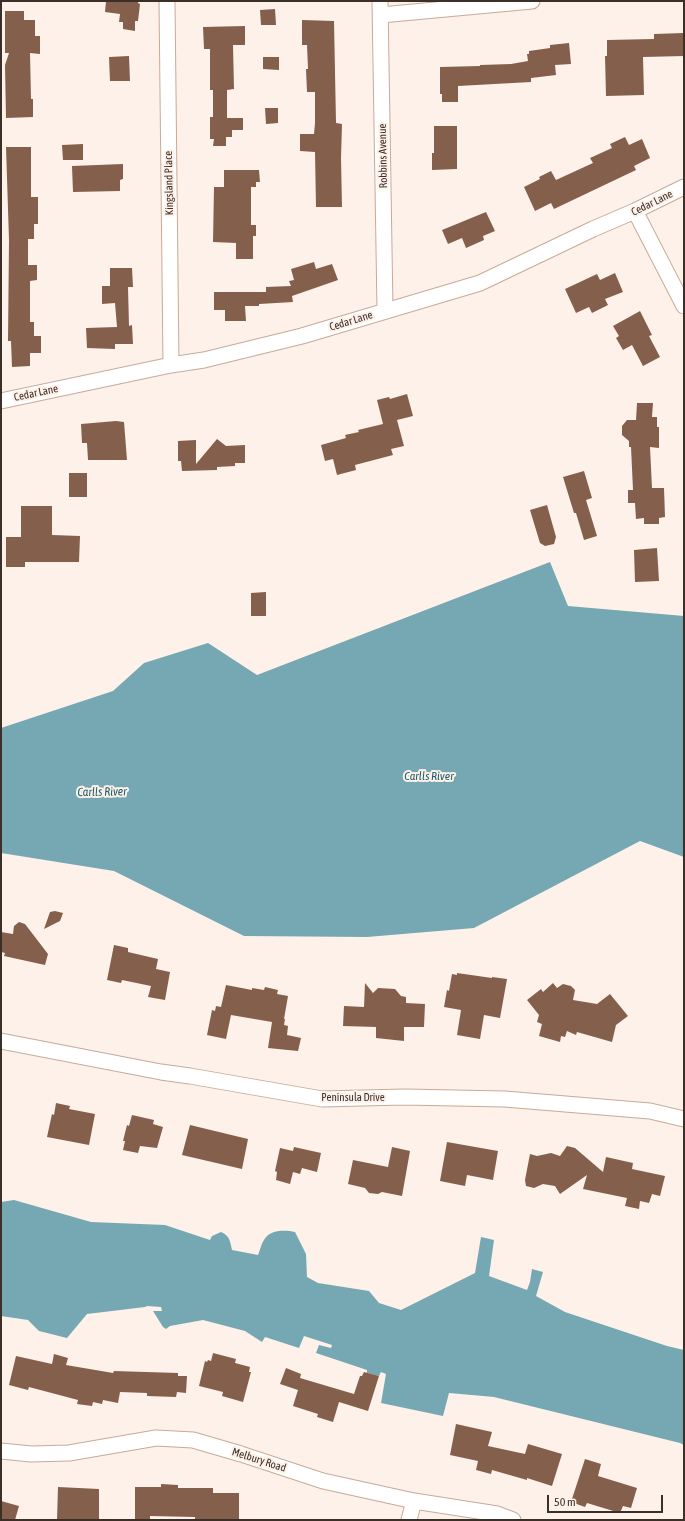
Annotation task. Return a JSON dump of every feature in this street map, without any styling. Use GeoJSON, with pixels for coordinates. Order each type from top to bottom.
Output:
{"type":"FeatureCollection","features":[{"type":"Feature","properties":{"kind":"street","name":"Kingsland Place"},"geometry":{"type":"LineString","coordinates":[[167,1],[171,365]]}},
{"type":"Feature","properties":{"kind":"street"},"geometry":{"type":"LineString","coordinates":[[381,8],[532,1]]}},
{"type":"Feature","properties":{"kind":"street","name":"Robbins Avenue"},"geometry":{"type":"LineString","coordinates":[[381,8],[385,310]]}},
{"type":"Feature","properties":{"kind":"street","name":"Cedar Lane"},"geometry":{"type":"LineString","coordinates":[[1,401],[171,365],[204,360],[302,336],[385,310],[480,283],[684,187]]}},
{"type":"Feature","properties":{"kind":"street"},"geometry":{"type":"LineString","coordinates":[[635,211],[684,306]]}},
{"type":"Feature","properties":{"kind":"street","name":"Peninsula Drive"},"geometry":{"type":"LineString","coordinates":[[1,1041],[161,1072],[322,1099],[505,1099],[650,1111],[684,1119]]}},
{"type":"Feature","properties":{"kind":"street","name":"Melbury Road"},"geometry":{"type":"LineString","coordinates":[[1,1451],[31,1454],[69,1453],[156,1438],[192,1440],[242,1454],[324,1481],[414,1501],[497,1514],[513,1520]]}},
{"type":"Feature","properties":{"kind":"street"},"geometry":{"type":"LineString","coordinates":[[409,1520],[414,1501]]}},
{"type":"Feature","properties":{"kind":"water","name":"Carlls River"},"geometry":{"type":"Polygon","coordinates":[[[550,562],[568,606],[684,616],[684,857],[640,841],[474,928],[367,937],[244,936],[114,871],[1,853],[1,728],[113,691],[144,663],[208,643],[257,675],[550,562]]]}},
{"type":"Feature","properties":{"kind":"water"},"geometry":{"type":"Polygon","coordinates":[[[14,1200],[91,1222],[165,1225],[210,1240],[212,1236],[221,1232],[228,1237],[232,1250],[258,1255],[263,1242],[270,1234],[278,1231],[295,1232],[306,1254],[307,1277],[318,1283],[369,1291],[379,1303],[401,1310],[475,1273],[481,1237],[494,1240],[489,1276],[527,1290],[532,1269],[543,1272],[536,1296],[565,1312],[667,1346],[684,1350],[684,1445],[494,1397],[449,1393],[443,1416],[381,1403],[386,1374],[381,1372],[379,1376],[367,1373],[367,1370],[316,1353],[319,1345],[331,1348],[332,1345],[304,1336],[299,1348],[265,1337],[262,1342],[245,1331],[203,1320],[170,1326],[166,1329],[163,1327],[153,1311],[162,1311],[161,1307],[147,1306],[87,1314],[67,1338],[39,1331],[28,1320],[1,1316],[1,1202],[14,1200]]]}},
{"type":"Feature","properties":{"kind":"building"},"geometry":{"type":"Polygon","coordinates":[[[106,1],[138,1],[140,4],[138,21],[135,21],[135,31],[123,29],[123,22],[119,22],[120,14],[105,12],[106,1]]]}},
{"type":"Feature","properties":{"kind":"building"},"geometry":{"type":"Polygon","coordinates":[[[275,9],[276,25],[261,25],[260,10],[275,9]]]}},
{"type":"Feature","properties":{"kind":"building"},"geometry":{"type":"Polygon","coordinates":[[[5,11],[24,11],[24,20],[35,20],[35,36],[40,36],[40,54],[30,53],[33,117],[6,118],[5,65],[9,53],[5,53],[5,11]]]}},
{"type":"Feature","properties":{"kind":"building"},"geometry":{"type":"Polygon","coordinates":[[[302,20],[334,21],[336,123],[342,124],[342,207],[316,207],[315,152],[300,151],[300,134],[314,134],[315,123],[315,92],[307,92],[307,45],[302,45],[302,20]]]}},
{"type":"Feature","properties":{"kind":"building"},"geometry":{"type":"Polygon","coordinates":[[[245,26],[245,45],[233,45],[234,89],[227,90],[227,118],[243,118],[243,130],[232,130],[232,137],[226,137],[226,146],[213,146],[214,139],[210,139],[210,117],[213,117],[213,90],[210,90],[210,49],[204,49],[203,27],[245,26]]]}},
{"type":"Feature","properties":{"kind":"building"},"geometry":{"type":"Polygon","coordinates":[[[684,33],[684,56],[643,57],[644,95],[606,96],[605,56],[607,56],[607,40],[654,39],[654,34],[684,33]]]}},
{"type":"Feature","properties":{"kind":"building"},"geometry":{"type":"Polygon","coordinates":[[[569,43],[571,64],[555,65],[556,75],[531,78],[531,82],[458,86],[458,102],[442,102],[442,94],[440,94],[440,67],[511,64],[528,61],[527,54],[529,54],[529,51],[550,48],[550,45],[569,43]]]}},
{"type":"Feature","properties":{"kind":"building"},"geometry":{"type":"Polygon","coordinates":[[[129,56],[130,81],[110,81],[109,57],[129,56]]]}},
{"type":"Feature","properties":{"kind":"building"},"geometry":{"type":"Polygon","coordinates":[[[263,57],[279,57],[279,70],[263,69],[263,57]]]}},
{"type":"Feature","properties":{"kind":"building"},"geometry":{"type":"Polygon","coordinates":[[[265,108],[278,108],[278,123],[266,124],[265,108]]]}},
{"type":"Feature","properties":{"kind":"building"},"geometry":{"type":"Polygon","coordinates":[[[434,126],[457,126],[457,169],[432,170],[432,153],[434,153],[434,126]]]}},
{"type":"Feature","properties":{"kind":"building"},"geometry":{"type":"Polygon","coordinates":[[[625,137],[629,145],[642,139],[650,158],[634,166],[636,170],[554,209],[551,203],[535,211],[524,187],[540,179],[539,177],[551,171],[556,180],[593,163],[590,158],[612,148],[610,144],[625,137]]]}},
{"type":"Feature","properties":{"kind":"building"},"geometry":{"type":"Polygon","coordinates":[[[83,144],[83,160],[63,160],[62,145],[83,144]]]}},
{"type":"Feature","properties":{"kind":"building"},"geometry":{"type":"Polygon","coordinates":[[[6,147],[31,147],[31,197],[38,197],[38,224],[34,224],[34,239],[28,239],[28,265],[37,265],[37,280],[30,281],[30,322],[34,322],[34,336],[41,336],[41,353],[30,353],[30,366],[12,367],[11,341],[8,341],[9,240],[6,147]]]}},
{"type":"Feature","properties":{"kind":"building"},"geometry":{"type":"Polygon","coordinates":[[[123,164],[123,179],[120,180],[120,191],[73,192],[72,166],[123,164]]]}},
{"type":"Feature","properties":{"kind":"building"},"geometry":{"type":"Polygon","coordinates":[[[224,170],[259,170],[260,182],[256,182],[256,187],[251,187],[251,225],[256,225],[256,236],[253,236],[253,259],[236,259],[236,243],[213,242],[214,187],[224,187],[224,170]]]}},
{"type":"Feature","properties":{"kind":"building"},"geometry":{"type":"Polygon","coordinates":[[[486,212],[495,231],[483,236],[484,240],[466,248],[462,238],[448,244],[442,230],[486,212]]]}},
{"type":"Feature","properties":{"kind":"building"},"geometry":{"type":"Polygon","coordinates":[[[314,262],[316,269],[332,264],[338,280],[292,296],[293,302],[245,306],[246,321],[225,321],[225,310],[214,310],[214,292],[266,292],[266,287],[291,286],[289,281],[294,280],[291,269],[314,262]]]}},
{"type":"Feature","properties":{"kind":"building"},"geometry":{"type":"Polygon","coordinates":[[[110,268],[132,268],[133,287],[128,287],[129,326],[132,325],[133,344],[115,344],[115,349],[87,348],[86,328],[117,327],[115,303],[102,304],[102,286],[110,286],[110,268]]]}},
{"type":"Feature","properties":{"kind":"building"},"geometry":{"type":"Polygon","coordinates":[[[615,273],[623,292],[605,299],[608,305],[592,313],[589,307],[576,313],[565,289],[597,274],[600,280],[615,273]]]}},
{"type":"Feature","properties":{"kind":"building"},"geometry":{"type":"Polygon","coordinates":[[[640,311],[652,335],[649,336],[660,357],[643,366],[632,345],[623,350],[616,338],[619,336],[613,326],[640,311]]]}},
{"type":"Feature","properties":{"kind":"building"},"geometry":{"type":"Polygon","coordinates":[[[407,394],[413,416],[397,420],[404,446],[391,449],[393,455],[355,465],[356,470],[337,475],[333,459],[325,461],[321,445],[346,438],[345,435],[359,432],[358,430],[383,424],[377,400],[389,397],[390,399],[407,394]]]}},
{"type":"Feature","properties":{"kind":"building"},"geometry":{"type":"Polygon","coordinates":[[[637,403],[653,403],[652,417],[657,417],[657,427],[659,427],[659,448],[650,447],[652,488],[664,488],[665,517],[659,518],[659,524],[644,524],[644,518],[636,519],[635,503],[628,503],[628,490],[633,490],[631,447],[629,447],[629,441],[622,435],[622,426],[627,420],[636,420],[637,403]]]}},
{"type":"Feature","properties":{"kind":"building"},"geometry":{"type":"Polygon","coordinates":[[[116,421],[124,422],[127,460],[88,460],[87,443],[82,443],[81,424],[116,421]]]}},
{"type":"Feature","properties":{"kind":"building"},"geometry":{"type":"Polygon","coordinates":[[[217,439],[226,446],[245,445],[245,463],[235,463],[235,466],[217,467],[217,470],[182,471],[181,461],[178,461],[178,441],[196,440],[196,464],[217,439]]]}},
{"type":"Feature","properties":{"kind":"building"},"geometry":{"type":"Polygon","coordinates":[[[584,471],[592,498],[586,500],[597,536],[584,540],[563,477],[584,471]]]}},
{"type":"Feature","properties":{"kind":"building"},"geometry":{"type":"Polygon","coordinates":[[[69,473],[87,473],[87,497],[69,497],[69,473]]]}},
{"type":"Feature","properties":{"kind":"building"},"geometry":{"type":"Polygon","coordinates":[[[547,505],[556,537],[554,544],[545,546],[540,543],[530,510],[547,505]]]}},
{"type":"Feature","properties":{"kind":"building"},"geometry":{"type":"Polygon","coordinates":[[[21,506],[52,506],[52,535],[80,536],[79,562],[25,562],[25,567],[6,567],[6,537],[21,537],[21,506]]]}},
{"type":"Feature","properties":{"kind":"building"},"geometry":{"type":"Polygon","coordinates":[[[657,548],[659,581],[635,582],[634,550],[657,548]]]}},
{"type":"Feature","properties":{"kind":"building"},"geometry":{"type":"Polygon","coordinates":[[[266,592],[266,616],[251,616],[251,593],[266,592]]]}},
{"type":"Feature","properties":{"kind":"building"},"geometry":{"type":"Polygon","coordinates":[[[55,911],[63,913],[60,921],[44,929],[50,912],[55,911]]]}},
{"type":"Feature","properties":{"kind":"building"},"geometry":{"type":"Polygon","coordinates":[[[19,922],[25,924],[48,954],[45,965],[4,956],[5,953],[1,952],[1,932],[13,934],[14,926],[19,922]]]}},
{"type":"Feature","properties":{"kind":"building"},"geometry":{"type":"Polygon","coordinates":[[[114,945],[128,948],[128,952],[158,959],[156,969],[170,972],[165,1000],[148,997],[151,986],[122,980],[121,983],[107,980],[114,945]]]}},
{"type":"Feature","properties":{"kind":"building"},"geometry":{"type":"Polygon","coordinates":[[[457,973],[507,979],[500,1018],[484,1015],[480,1039],[457,1035],[461,1010],[444,1007],[452,974],[457,975],[457,973]]]}},
{"type":"Feature","properties":{"kind":"building"},"geometry":{"type":"Polygon","coordinates":[[[365,983],[373,993],[378,988],[395,989],[401,996],[406,997],[406,1003],[425,1004],[424,1027],[404,1027],[404,1041],[376,1038],[376,1027],[343,1026],[344,1006],[364,1007],[365,983]]]}},
{"type":"Feature","properties":{"kind":"building"},"geometry":{"type":"Polygon","coordinates":[[[553,983],[557,988],[563,984],[571,986],[575,990],[573,1000],[597,1004],[610,994],[628,1016],[616,1025],[612,1042],[577,1032],[576,1035],[567,1031],[565,1037],[561,1036],[560,1042],[539,1036],[542,1024],[537,1022],[539,1015],[527,1000],[541,989],[543,992],[553,983]]]}},
{"type":"Feature","properties":{"kind":"building"},"geometry":{"type":"Polygon","coordinates":[[[226,985],[252,990],[252,988],[264,990],[265,987],[278,990],[277,994],[288,996],[284,1025],[288,1026],[287,1035],[301,1038],[298,1051],[268,1048],[272,1022],[231,1015],[226,1039],[207,1035],[212,1010],[215,1011],[216,1006],[221,1007],[226,985]]]}},
{"type":"Feature","properties":{"kind":"building"},"geometry":{"type":"Polygon","coordinates":[[[56,1103],[70,1106],[69,1109],[95,1114],[89,1145],[47,1137],[56,1103]]]}},
{"type":"Feature","properties":{"kind":"building"},"geometry":{"type":"Polygon","coordinates":[[[132,1115],[154,1120],[153,1124],[163,1127],[157,1148],[140,1146],[138,1153],[123,1150],[125,1141],[123,1141],[127,1125],[129,1126],[132,1115]]]}},
{"type":"Feature","properties":{"kind":"building"},"geometry":{"type":"Polygon","coordinates":[[[190,1125],[248,1139],[242,1169],[182,1155],[190,1125]]]}},
{"type":"Feature","properties":{"kind":"building"},"geometry":{"type":"Polygon","coordinates":[[[447,1142],[498,1151],[493,1180],[467,1175],[465,1186],[440,1181],[447,1142]]]}},
{"type":"Feature","properties":{"kind":"building"},"geometry":{"type":"Polygon","coordinates":[[[567,1146],[575,1148],[603,1172],[606,1157],[633,1163],[632,1169],[665,1176],[660,1196],[652,1194],[649,1203],[640,1201],[639,1209],[625,1206],[627,1198],[583,1189],[587,1175],[560,1194],[555,1186],[543,1184],[534,1188],[526,1186],[525,1180],[530,1154],[537,1156],[551,1153],[560,1156],[567,1146]]]}},
{"type":"Feature","properties":{"kind":"building"},"geometry":{"type":"Polygon","coordinates":[[[294,1147],[321,1153],[317,1172],[302,1168],[300,1174],[293,1172],[290,1184],[276,1180],[277,1172],[275,1171],[280,1148],[293,1151],[294,1147]]]}},
{"type":"Feature","properties":{"kind":"building"},"geometry":{"type":"Polygon","coordinates":[[[392,1147],[410,1151],[402,1196],[382,1192],[378,1194],[369,1193],[365,1188],[348,1184],[353,1160],[388,1167],[392,1147]]]}},
{"type":"Feature","properties":{"kind":"building"},"geometry":{"type":"Polygon","coordinates":[[[213,1353],[236,1359],[235,1363],[250,1367],[249,1372],[251,1372],[243,1402],[222,1396],[223,1392],[199,1386],[205,1361],[211,1361],[213,1353]]]}},
{"type":"Feature","properties":{"kind":"building"},"geometry":{"type":"Polygon","coordinates":[[[54,1354],[68,1358],[66,1365],[113,1373],[114,1371],[178,1373],[178,1376],[187,1376],[186,1393],[177,1392],[176,1397],[147,1396],[147,1393],[120,1392],[118,1403],[103,1400],[102,1404],[93,1402],[92,1406],[77,1404],[78,1400],[29,1387],[28,1390],[9,1385],[16,1356],[52,1364],[54,1354]]]}},
{"type":"Feature","properties":{"kind":"building"},"geometry":{"type":"Polygon","coordinates":[[[286,1368],[301,1374],[300,1378],[354,1394],[360,1376],[362,1376],[364,1372],[379,1376],[368,1411],[339,1402],[333,1422],[317,1417],[318,1414],[293,1406],[298,1390],[280,1384],[286,1368]]]}},
{"type":"Feature","properties":{"kind":"building"},"geometry":{"type":"Polygon","coordinates":[[[456,1424],[492,1432],[488,1446],[525,1454],[528,1444],[562,1454],[552,1486],[527,1478],[527,1480],[492,1470],[491,1474],[476,1470],[478,1461],[450,1455],[456,1424]]]}},
{"type":"Feature","properties":{"kind":"building"},"geometry":{"type":"Polygon","coordinates":[[[585,1459],[601,1464],[598,1476],[637,1488],[631,1508],[623,1506],[620,1513],[587,1503],[585,1507],[571,1502],[585,1459]]]}},
{"type":"Feature","properties":{"kind":"building"},"geometry":{"type":"Polygon","coordinates":[[[161,1484],[178,1485],[178,1488],[213,1488],[213,1493],[239,1493],[239,1520],[195,1520],[195,1517],[150,1516],[150,1520],[135,1520],[135,1487],[161,1487],[161,1484]]]}},
{"type":"Feature","properties":{"kind":"building"},"geometry":{"type":"Polygon","coordinates":[[[58,1487],[99,1489],[99,1520],[57,1520],[58,1487]]]}},
{"type":"Feature","properties":{"kind":"building"},"geometry":{"type":"Polygon","coordinates":[[[1,1501],[19,1506],[15,1520],[1,1520],[1,1501]]]}}]}
